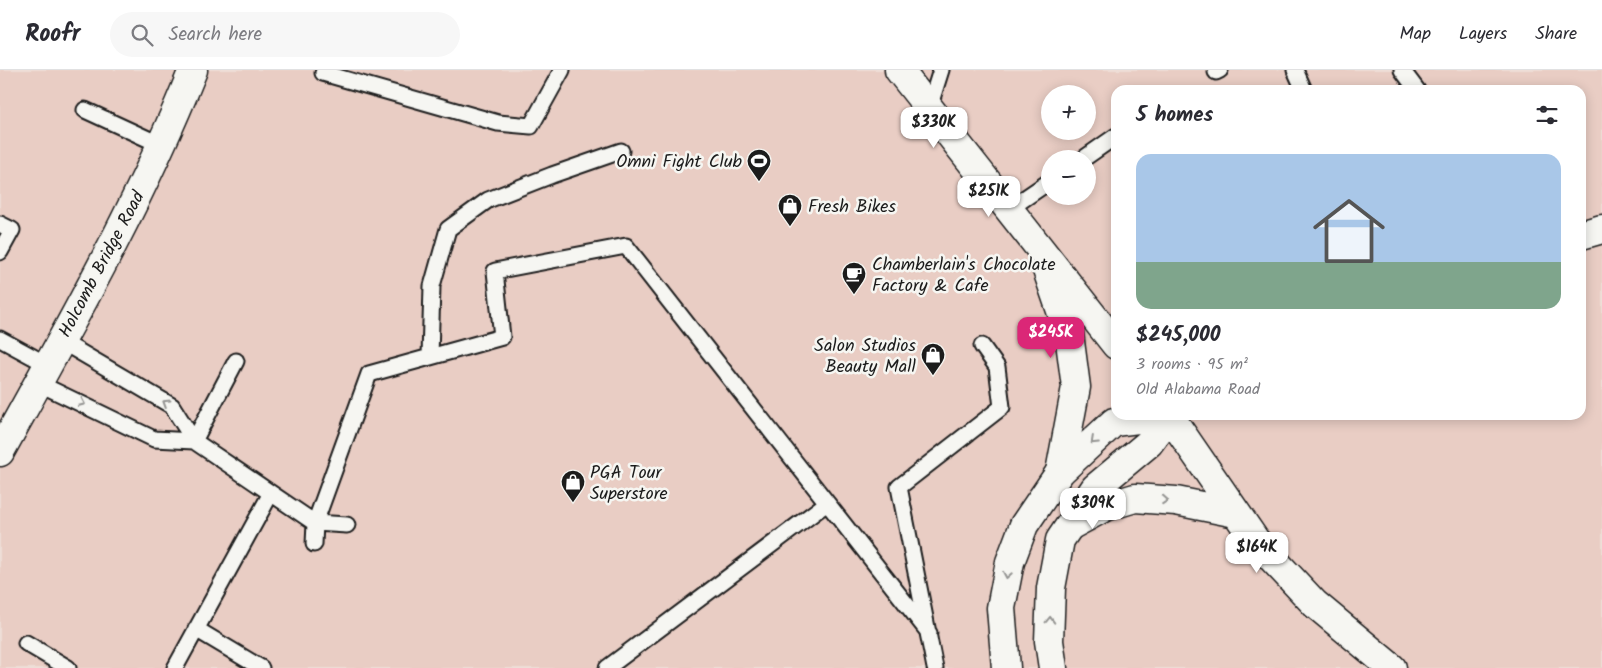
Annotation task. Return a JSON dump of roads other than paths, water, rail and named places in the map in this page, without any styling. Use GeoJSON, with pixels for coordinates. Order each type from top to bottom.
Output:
{"type":"FeatureCollection","features":[{"type":"Feature","properties":{"kind":"main road","name":"Holcomb Bridge Road"},"geometry":{"type":"LineString","coordinates":[[0,452],[108,254],[161,145],[193,70]]}},
{"type":"Feature","properties":{"kind":"main road"},"geometry":{"type":"LineString","coordinates":[[899,70],[1111,339]]}},
{"type":"Feature","properties":{"kind":"main road"},"geometry":{"type":"LineString","coordinates":[[1586,234],[1602,229]]}},
{"type":"Feature","properties":{"kind":"main road"},"geometry":{"type":"LineString","coordinates":[[1039,247],[1069,334],[1076,387],[1060,472]]}},
{"type":"Feature","properties":{"kind":"main road"},"geometry":{"type":"LineString","coordinates":[[1006,668],[1001,608],[1010,562],[1024,525],[1060,472],[1114,422],[1130,420]]}},
{"type":"Feature","properties":{"kind":"main road"},"geometry":{"type":"LineString","coordinates":[[1054,667],[1049,641],[1051,588],[1060,540],[1095,488],[1149,442],[1166,420]]}},
{"type":"Feature","properties":{"kind":"main road"},"geometry":{"type":"LineString","coordinates":[[1173,420],[1255,540],[1315,604],[1392,668]]}},
{"type":"Feature","properties":{"kind":"main road"},"geometry":{"type":"LineString","coordinates":[[1070,526],[1105,507],[1135,498],[1176,501],[1236,513]]}},
{"type":"Feature","properties":{"kind":"lane"},"geometry":{"type":"LineString","coordinates":[[323,74],[498,123],[531,126],[562,70]]}},
{"type":"Feature","properties":{"kind":"lane"},"geometry":{"type":"LineString","coordinates":[[929,108],[941,70]]}},
{"type":"Feature","properties":{"kind":"lane"},"geometry":{"type":"LineString","coordinates":[[1295,70],[1302,85]]}},
{"type":"Feature","properties":{"kind":"lane"},"geometry":{"type":"LineString","coordinates":[[1402,70],[1413,85]]}},
{"type":"Feature","properties":{"kind":"lane"},"geometry":{"type":"LineString","coordinates":[[85,110],[161,145]]}},
{"type":"Feature","properties":{"kind":"lane"},"geometry":{"type":"LineString","coordinates":[[1096,150],[1111,139]]}},
{"type":"Feature","properties":{"kind":"lane"},"geometry":{"type":"LineString","coordinates":[[430,357],[432,286],[448,229],[488,200],[552,174],[621,150]]}},
{"type":"Feature","properties":{"kind":"lane"},"geometry":{"type":"LineString","coordinates":[[1009,209],[1041,187]]}},
{"type":"Feature","properties":{"kind":"lane"},"geometry":{"type":"LineString","coordinates":[[0,224],[12,230],[0,252]]}},
{"type":"Feature","properties":{"kind":"lane"},"geometry":{"type":"LineString","coordinates":[[314,544],[315,523],[369,374],[502,337],[495,271],[626,246],[929,633]]}},
{"type":"Feature","properties":{"kind":"lane"},"geometry":{"type":"LineString","coordinates":[[0,339],[43,374],[154,439],[194,441]]}},
{"type":"Feature","properties":{"kind":"lane"},"geometry":{"type":"LineString","coordinates":[[61,341],[172,406],[194,441],[315,523],[347,524]]}},
{"type":"Feature","properties":{"kind":"lane"},"geometry":{"type":"LineString","coordinates":[[935,668],[898,487],[1002,407],[997,367],[982,346]]}},
{"type":"Feature","properties":{"kind":"lane"},"geometry":{"type":"LineString","coordinates":[[194,441],[236,361]]}},
{"type":"Feature","properties":{"kind":"lane"},"geometry":{"type":"LineString","coordinates":[[175,668],[271,493]]}},
{"type":"Feature","properties":{"kind":"lane"},"geometry":{"type":"LineString","coordinates":[[608,668],[826,503]]}},
{"type":"Feature","properties":{"kind":"lane"},"geometry":{"type":"LineString","coordinates":[[196,629],[261,668]]}},
{"type":"Feature","properties":{"kind":"lane"},"geometry":{"type":"LineString","coordinates":[[26,642],[68,668]]}},
{"type":"Feature","properties":{"kind":"place","name":"Omni Fight Club"},"geometry":{"type":"Point","coordinates":[759,182]}},
{"type":"Feature","properties":{"kind":"place","name":"Fresh Bikes"},"geometry":{"type":"Point","coordinates":[790,227]}},
{"type":"Feature","properties":{"kind":"place","name":"Chamberlain's Chocolate Factory & Cafe"},"geometry":{"type":"Point","coordinates":[854,295]}},
{"type":"Feature","properties":{"kind":"place","name":"Salon Studios Beauty Mall"},"geometry":{"type":"Point","coordinates":[933,376]}},
{"type":"Feature","properties":{"kind":"place","name":"PGA Tour Superstore"},"geometry":{"type":"Point","coordinates":[573,503]}}]}
